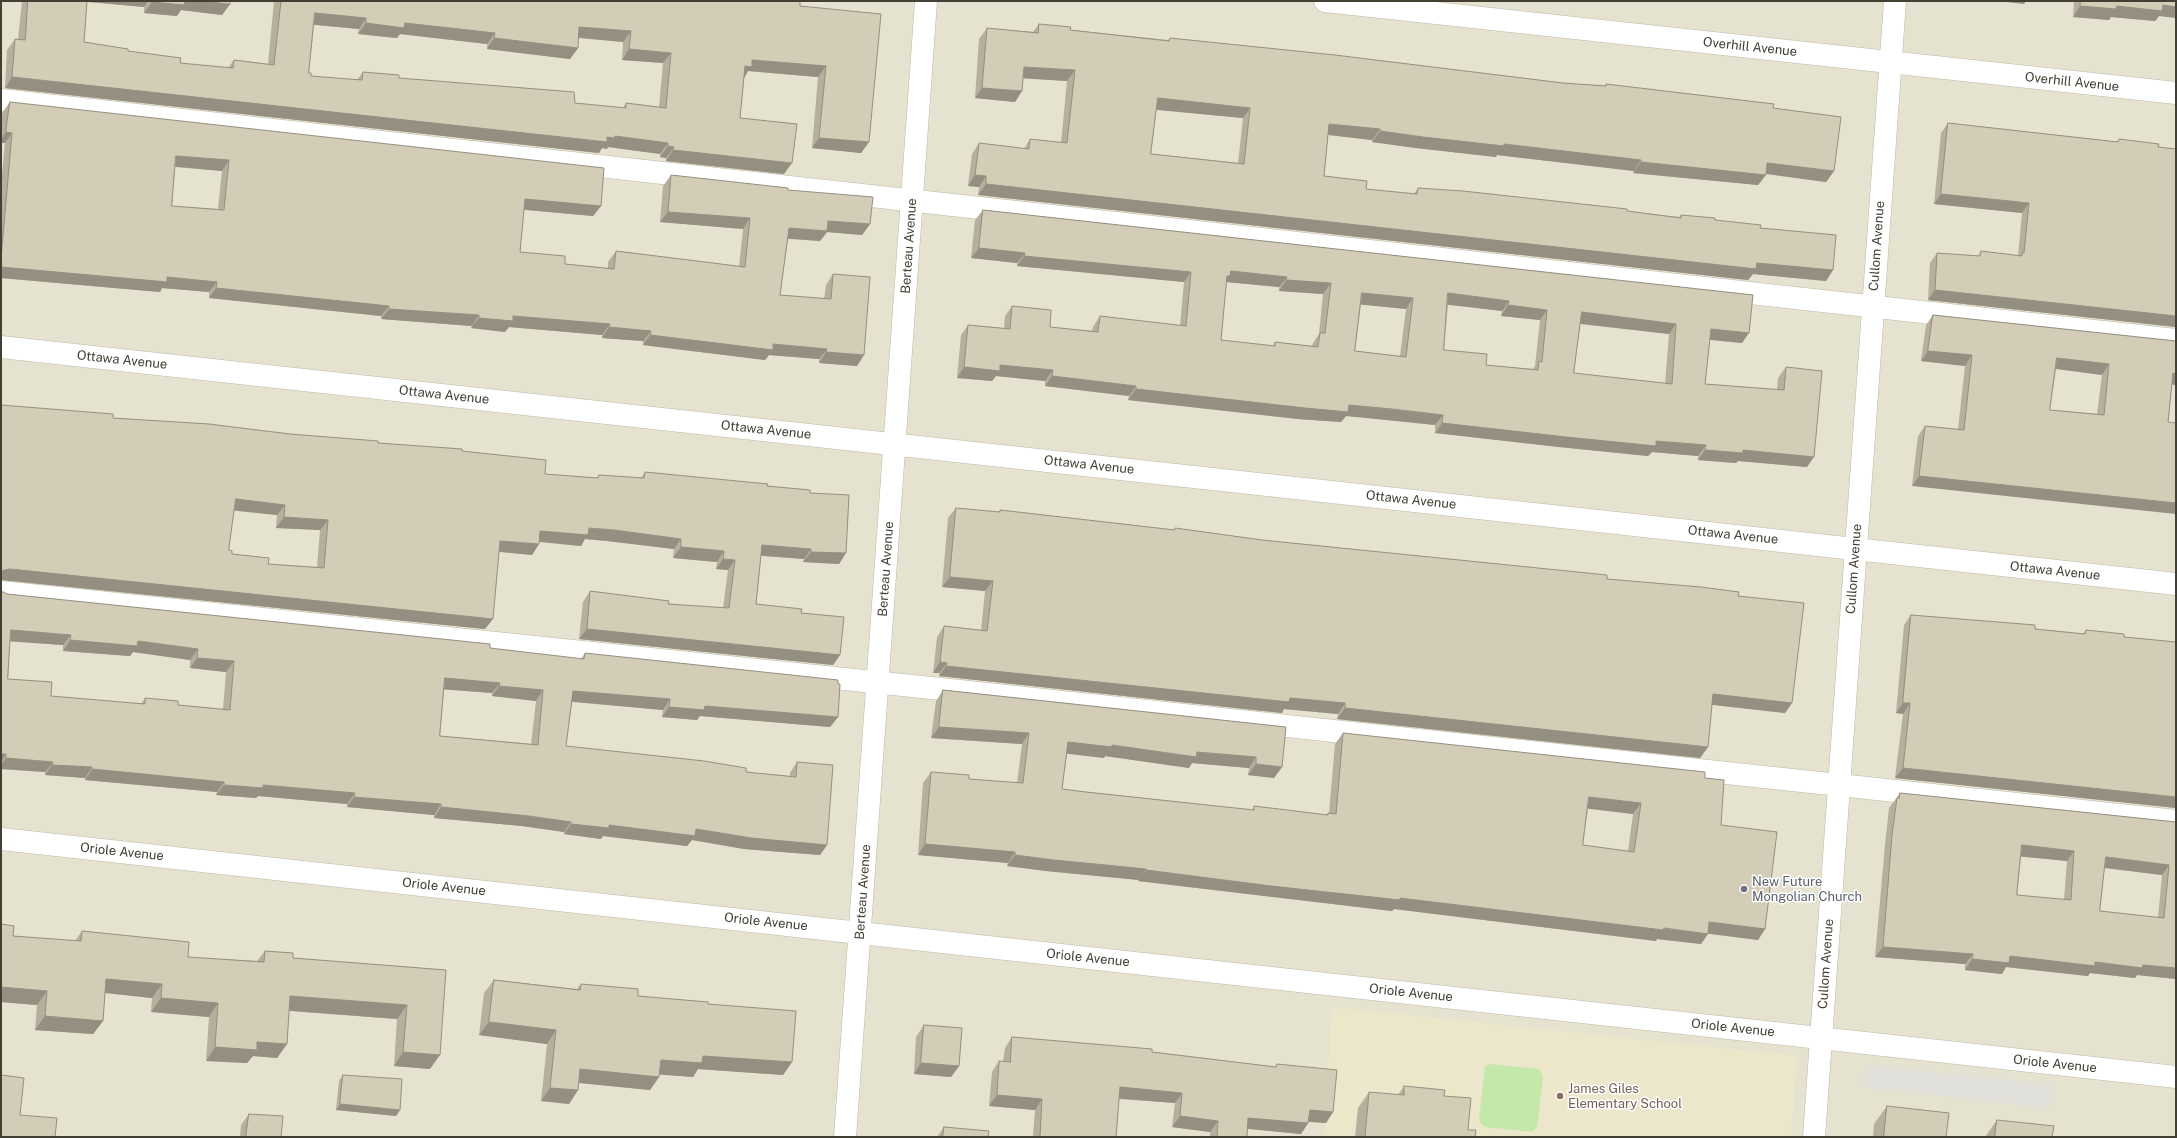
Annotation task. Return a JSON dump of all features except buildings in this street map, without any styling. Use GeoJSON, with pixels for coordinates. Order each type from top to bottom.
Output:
{"type":"FeatureCollection","features":[{"type":"Feature","properties":{"kind":"street","name":"Berteau Avenue"},"geometry":{"type":"LineString","coordinates":[[845,1137],[926,1]]}},
{"type":"Feature","properties":{"kind":"street","name":"Overhill Avenue"},"geometry":{"type":"LineString","coordinates":[[1324,1],[2176,93]]}},
{"type":"Feature","properties":{"kind":"street","name":"Cullom Avenue"},"geometry":{"type":"LineString","coordinates":[[1814,1137],[1895,1]]}},
{"type":"Feature","properties":{"kind":"street"},"geometry":{"type":"LineString","coordinates":[[1,100],[2176,340]]}},
{"type":"Feature","properties":{"kind":"street","name":"Ottawa Avenue"},"geometry":{"type":"LineString","coordinates":[[1,347],[2176,584]]}},
{"type":"Feature","properties":{"kind":"street"},"geometry":{"type":"LineString","coordinates":[[1,592],[878,683],[2176,821]]}},
{"type":"Feature","properties":{"kind":"street","name":"Oriole Avenue"},"geometry":{"type":"LineString","coordinates":[[1,839],[2176,1077]]}},
{"type":"Feature","properties":{"kind":"shaded area"},"geometry":{"type":"Polygon","coordinates":[[[1,1],[2176,1],[2176,1137],[1,1137],[1,1]]]}},
{"type":"Feature","properties":{"kind":"shaded area","name":"James Giles Elementary School"},"geometry":{"type":"Polygon","coordinates":[[[1332,1007],[1797,1056],[1791,1137],[1324,1137],[1332,1007]]]}},
{"type":"Feature","properties":{"kind":"shaded area"},"geometry":{"type":"Polygon","coordinates":[[[1866,1065],[2052,1084],[2049,1108],[1863,1087],[1866,1065]]]}},
{"type":"Feature","properties":{"kind":"green space"},"geometry":{"type":"Polygon","coordinates":[[[1489,1064],[1539,1069],[1543,1076],[1537,1127],[1532,1132],[1485,1127],[1479,1121],[1485,1067],[1489,1064]]]}},
{"type":"Feature","properties":{"kind":"place","name":"New Future Mongolian Church"},"geometry":{"type":"Point","coordinates":[1744,889]}},
{"type":"Feature","properties":{"kind":"place","name":"James Giles Elementary School"},"geometry":{"type":"Point","coordinates":[1560,1096]}}]}
